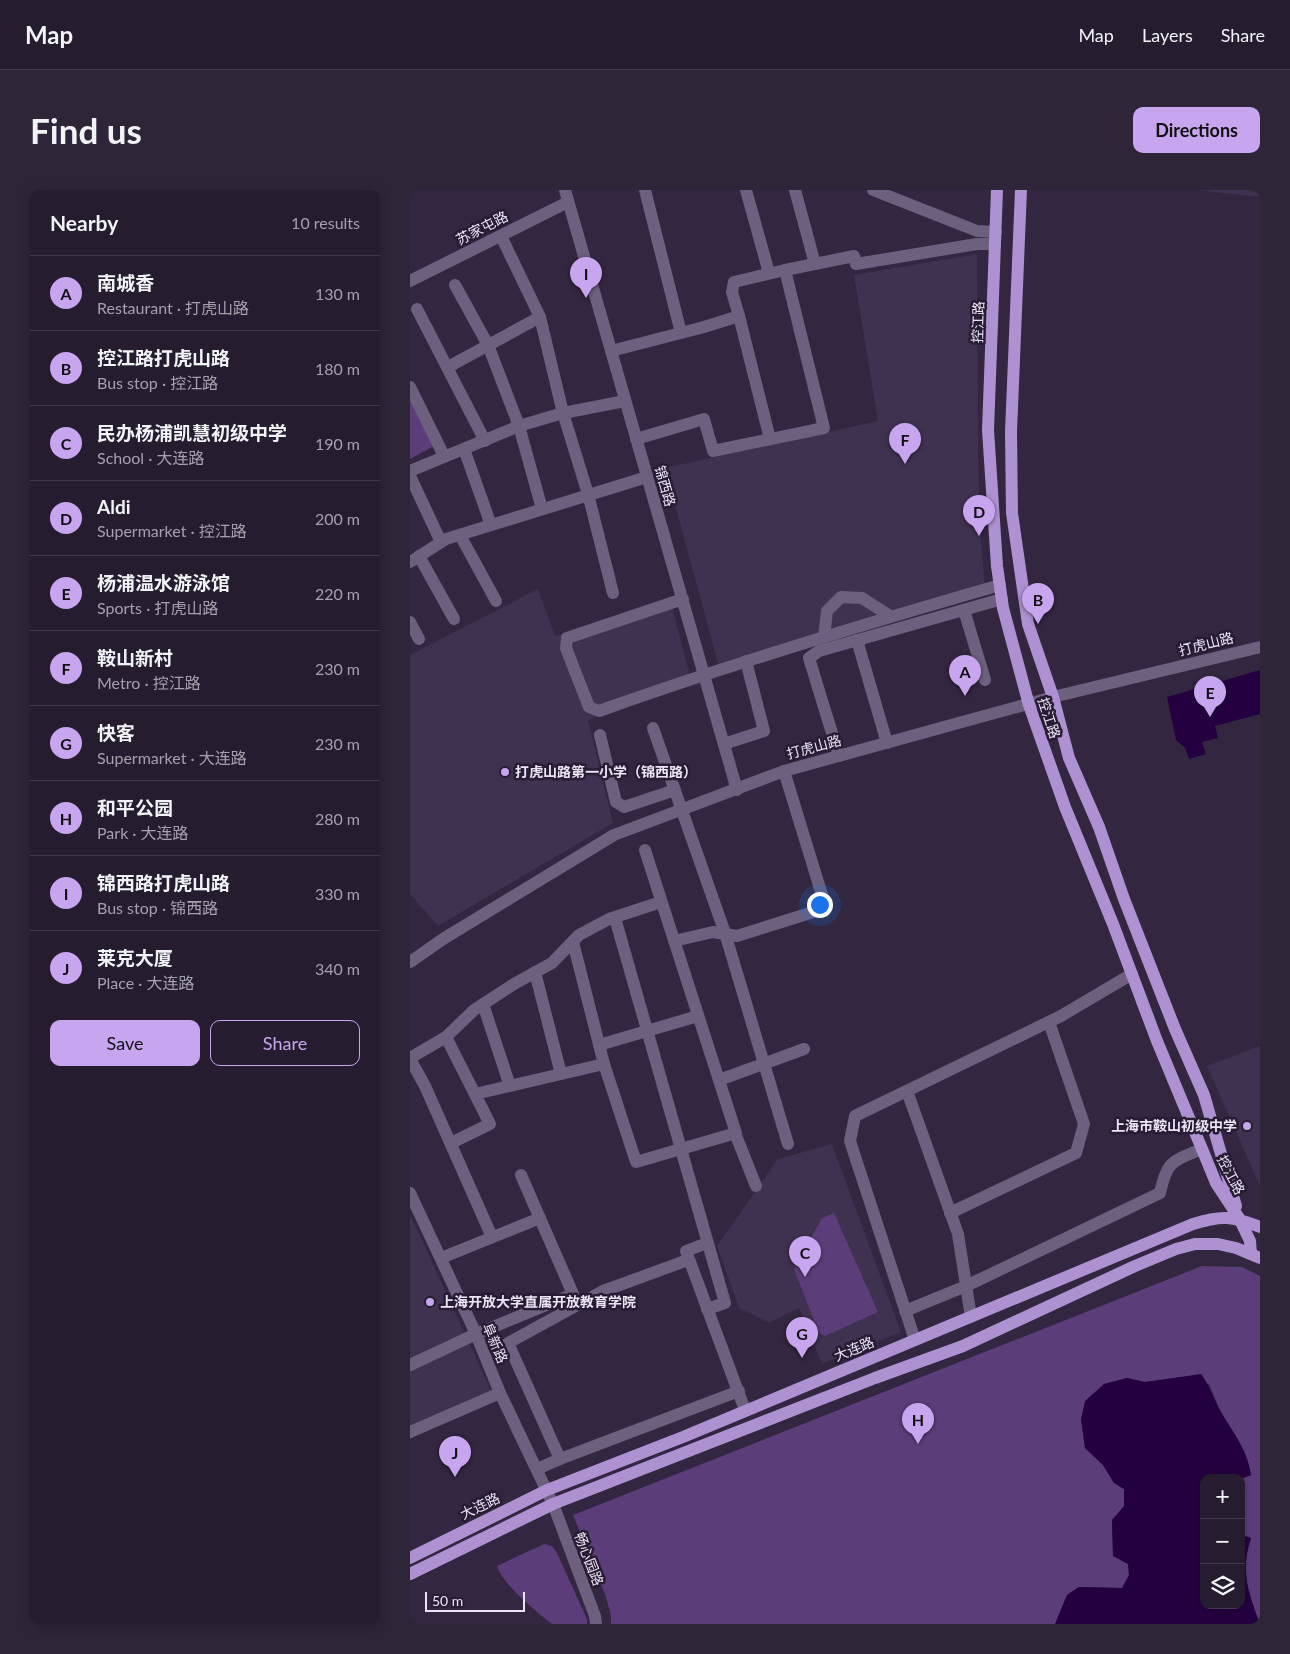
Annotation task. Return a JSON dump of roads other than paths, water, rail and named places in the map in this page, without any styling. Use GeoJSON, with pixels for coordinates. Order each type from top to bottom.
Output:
{"type":"FeatureCollection","features":[{"type":"Feature","properties":{"kind":"main road","name":"控江路"},"geometry":{"type":"LineString","coordinates":[[997,190],[988,430],[1000,585],[1016,661],[1029,705],[1065,807],[1113,924],[1157,1041],[1216,1183],[1239,1218],[1255,1256]]}},
{"type":"Feature","properties":{"kind":"main road","name":"控江路"},"geometry":{"type":"LineString","coordinates":[[1021,190],[1010,432],[1012,513],[1028,624],[1053,697],[1069,758],[1099,827],[1124,899],[1175,1029],[1204,1094],[1239,1218]]}},
{"type":"Feature","properties":{"kind":"main road","name":"大连路"},"geometry":{"type":"LineString","coordinates":[[410,1558],[547,1490],[1193,1224],[1213,1218],[1239,1218],[1260,1227]]}},
{"type":"Feature","properties":{"kind":"main road"},"geometry":{"type":"LineString","coordinates":[[410,1574],[553,1504],[875,1378],[964,1346],[1135,1266],[1176,1249],[1195,1244],[1218,1244],[1255,1256]]}},
{"type":"Feature","properties":{"kind":"street"},"geometry":{"type":"LineString","coordinates":[[645,190],[681,333]]}},
{"type":"Feature","properties":{"kind":"street"},"geometry":{"type":"LineString","coordinates":[[746,190],[769,273]]}},
{"type":"Feature","properties":{"kind":"street"},"geometry":{"type":"LineString","coordinates":[[795,190],[815,264]]}},
{"type":"Feature","properties":{"kind":"street"},"geometry":{"type":"LineString","coordinates":[[873,190],[886,193],[996,238]]}},
{"type":"Feature","properties":{"kind":"street","name":"苏家屯路"},"geometry":{"type":"LineString","coordinates":[[410,281],[501,236],[566,196]]}},
{"type":"Feature","properties":{"kind":"street","name":"锦西路"},"geometry":{"type":"LineString","coordinates":[[566,196],[737,790]]}},
{"type":"Feature","properties":{"kind":"street"},"geometry":{"type":"LineString","coordinates":[[501,236],[540,317],[563,413],[588,494],[612,593]]}},
{"type":"Feature","properties":{"kind":"street"},"geometry":{"type":"LineString","coordinates":[[770,439],[732,292],[734,282],[854,256],[856,264],[977,244],[996,238]]}},
{"type":"Feature","properties":{"kind":"street"},"geometry":{"type":"LineString","coordinates":[[636,439],[704,419],[713,451],[824,428],[785,270]]}},
{"type":"Feature","properties":{"kind":"street"},"geometry":{"type":"LineString","coordinates":[[455,286],[488,345],[519,426],[542,509]]}},
{"type":"Feature","properties":{"kind":"street"},"geometry":{"type":"LineString","coordinates":[[417,309],[485,441]]}},
{"type":"Feature","properties":{"kind":"street"},"geometry":{"type":"LineString","coordinates":[[611,351],[739,316]]}},
{"type":"Feature","properties":{"kind":"street"},"geometry":{"type":"LineString","coordinates":[[448,367],[540,317]]}},
{"type":"Feature","properties":{"kind":"street"},"geometry":{"type":"LineString","coordinates":[[410,387],[444,456]]}},
{"type":"Feature","properties":{"kind":"street"},"geometry":{"type":"LineString","coordinates":[[410,471],[519,426],[563,413],[625,401]]}},
{"type":"Feature","properties":{"kind":"street"},"geometry":{"type":"LineString","coordinates":[[464,448],[491,525]]}},
{"type":"Feature","properties":{"kind":"street"},"geometry":{"type":"LineString","coordinates":[[410,476],[441,542]]}},
{"type":"Feature","properties":{"kind":"street"},"geometry":{"type":"LineString","coordinates":[[454,619],[414,559],[441,542],[460,535],[647,476]]}},
{"type":"Feature","properties":{"kind":"street"},"geometry":{"type":"LineString","coordinates":[[460,535],[496,601]]}},
{"type":"Feature","properties":{"kind":"street"},"geometry":{"type":"LineString","coordinates":[[682,599],[567,638],[566,648],[589,707],[599,711],[704,674],[890,616],[1000,585]]}},
{"type":"Feature","properties":{"kind":"street"},"geometry":{"type":"LineString","coordinates":[[824,637],[827,611],[841,597],[862,598],[890,616]]}},
{"type":"Feature","properties":{"kind":"street"},"geometry":{"type":"LineString","coordinates":[[839,756],[810,658],[819,651],[1002,599]]}},
{"type":"Feature","properties":{"kind":"street"},"geometry":{"type":"LineString","coordinates":[[964,610],[985,680]]}},
{"type":"Feature","properties":{"kind":"street"},"geometry":{"type":"LineString","coordinates":[[410,622],[419,639]]}},
{"type":"Feature","properties":{"kind":"street"},"geometry":{"type":"LineString","coordinates":[[857,640],[887,743]]}},
{"type":"Feature","properties":{"kind":"street","name":"打虎山路"},"geometry":{"type":"LineString","coordinates":[[410,962],[443,939],[614,835],[784,771],[1053,697],[1260,646]]}},
{"type":"Feature","properties":{"kind":"street"},"geometry":{"type":"LineString","coordinates":[[724,744],[764,731],[746,661]]}},
{"type":"Feature","properties":{"kind":"street"},"geometry":{"type":"LineString","coordinates":[[653,728],[725,933],[788,1144]]}},
{"type":"Feature","properties":{"kind":"street"},"geometry":{"type":"LineString","coordinates":[[600,735],[616,802],[624,807],[675,790]]}},
{"type":"Feature","properties":{"kind":"street"},"geometry":{"type":"LineString","coordinates":[[674,941],[713,932],[737,936],[826,908],[784,771]]}},
{"type":"Feature","properties":{"kind":"street"},"geometry":{"type":"LineString","coordinates":[[645,850],[735,1133],[756,1186]]}},
{"type":"Feature","properties":{"kind":"street"},"geometry":{"type":"LineString","coordinates":[[492,1237],[425,1086],[410,1059],[446,1037],[474,1010],[514,984],[552,964],[579,935],[615,918],[661,902]]}},
{"type":"Feature","properties":{"kind":"street"},"geometry":{"type":"LineString","coordinates":[[615,918],[725,1303],[707,1310]]}},
{"type":"Feature","properties":{"kind":"street"},"geometry":{"type":"LineString","coordinates":[[573,942],[604,1064],[636,1162],[735,1133]]}},
{"type":"Feature","properties":{"kind":"street"},"geometry":{"type":"LineString","coordinates":[[535,972],[561,1074]]}},
{"type":"Feature","properties":{"kind":"street"},"geometry":{"type":"LineString","coordinates":[[915,1340],[850,1141],[855,1116],[1061,1016],[1132,974]]}},
{"type":"Feature","properties":{"kind":"street"},"geometry":{"type":"LineString","coordinates":[[483,1004],[510,1086]]}},
{"type":"Feature","properties":{"kind":"street"},"geometry":{"type":"LineString","coordinates":[[599,1045],[698,1016]]}},
{"type":"Feature","properties":{"kind":"street"},"geometry":{"type":"LineString","coordinates":[[950,1213],[1076,1154],[1084,1124],[1049,1022]]}},
{"type":"Feature","properties":{"kind":"street"},"geometry":{"type":"LineString","coordinates":[[446,1037],[490,1124],[451,1143]]}},
{"type":"Feature","properties":{"kind":"street"},"geometry":{"type":"LineString","coordinates":[[719,1080],[804,1049]]}},
{"type":"Feature","properties":{"kind":"street"},"geometry":{"type":"LineString","coordinates":[[475,1094],[604,1064]]}},
{"type":"Feature","properties":{"kind":"street"},"geometry":{"type":"LineString","coordinates":[[906,1091],[958,1234],[971,1317]]}},
{"type":"Feature","properties":{"kind":"street"},"geometry":{"type":"LineString","coordinates":[[905,1311],[966,1286],[1160,1193],[1163,1178],[1173,1161],[1202,1149]]}},
{"type":"Feature","properties":{"kind":"street"},"geometry":{"type":"LineString","coordinates":[[410,1366],[476,1334],[573,1294],[521,1174]]}},
{"type":"Feature","properties":{"kind":"street","name":"阜新路"},"geometry":{"type":"LineString","coordinates":[[411,1199],[441,1258],[500,1392],[553,1504]]}},
{"type":"Feature","properties":{"kind":"street"},"geometry":{"type":"LineString","coordinates":[[441,1258],[540,1218]]}},
{"type":"Feature","properties":{"kind":"street"},"geometry":{"type":"LineString","coordinates":[[707,1243],[686,1251],[688,1260],[745,1410]]}},
{"type":"Feature","properties":{"kind":"street"},"geometry":{"type":"LineString","coordinates":[[560,1459],[508,1343],[603,1291],[688,1260]]}},
{"type":"Feature","properties":{"kind":"street"},"geometry":{"type":"LineString","coordinates":[[537,1469],[739,1391]]}},
{"type":"Feature","properties":{"kind":"street"},"geometry":{"type":"LineString","coordinates":[[410,1432],[500,1392]]}},
{"type":"Feature","properties":{"kind":"street","name":"畅心园路"},"geometry":{"type":"LineString","coordinates":[[553,1504],[595,1616],[596,1624]]}},
{"type":"Feature","properties":{"kind":"place","name":"锦西路打虎山路"},"geometry":{"type":"Point","coordinates":[586,298]}},
{"type":"Feature","properties":{"kind":"place","name":"鞍山新村"},"geometry":{"type":"Point","coordinates":[905,464]}},
{"type":"Feature","properties":{"kind":"place","name":"Aldi"},"geometry":{"type":"Point","coordinates":[979,536]}},
{"type":"Feature","properties":{"kind":"place","name":"控江路打虎山路"},"geometry":{"type":"Point","coordinates":[1038,624]}},
{"type":"Feature","properties":{"kind":"place","name":"南城香"},"geometry":{"type":"Point","coordinates":[965,696]}},
{"type":"Feature","properties":{"kind":"place","name":"杨浦温水游泳馆"},"geometry":{"type":"Point","coordinates":[1210,717]}},
{"type":"Feature","properties":{"kind":"place","name":"打虎山路第一小学（锦西路）"},"geometry":{"type":"Point","coordinates":[505,772]}},
{"type":"Feature","properties":{"kind":"place","name":"上海市鞍山初级中学"},"geometry":{"type":"Point","coordinates":[1247,1126]}},
{"type":"Feature","properties":{"kind":"place","name":"民办杨浦凯慧初级中学"},"geometry":{"type":"Point","coordinates":[805,1277]}},
{"type":"Feature","properties":{"kind":"place","name":"上海开放大学直属开放教育学院"},"geometry":{"type":"Point","coordinates":[430,1302]}},
{"type":"Feature","properties":{"kind":"place","name":"快客"},"geometry":{"type":"Point","coordinates":[802,1358]}},
{"type":"Feature","properties":{"kind":"place","name":"和平公园"},"geometry":{"type":"Point","coordinates":[918,1444]}},
{"type":"Feature","properties":{"kind":"place","name":"莱克大厦"},"geometry":{"type":"Point","coordinates":[455,1477]}}]}
